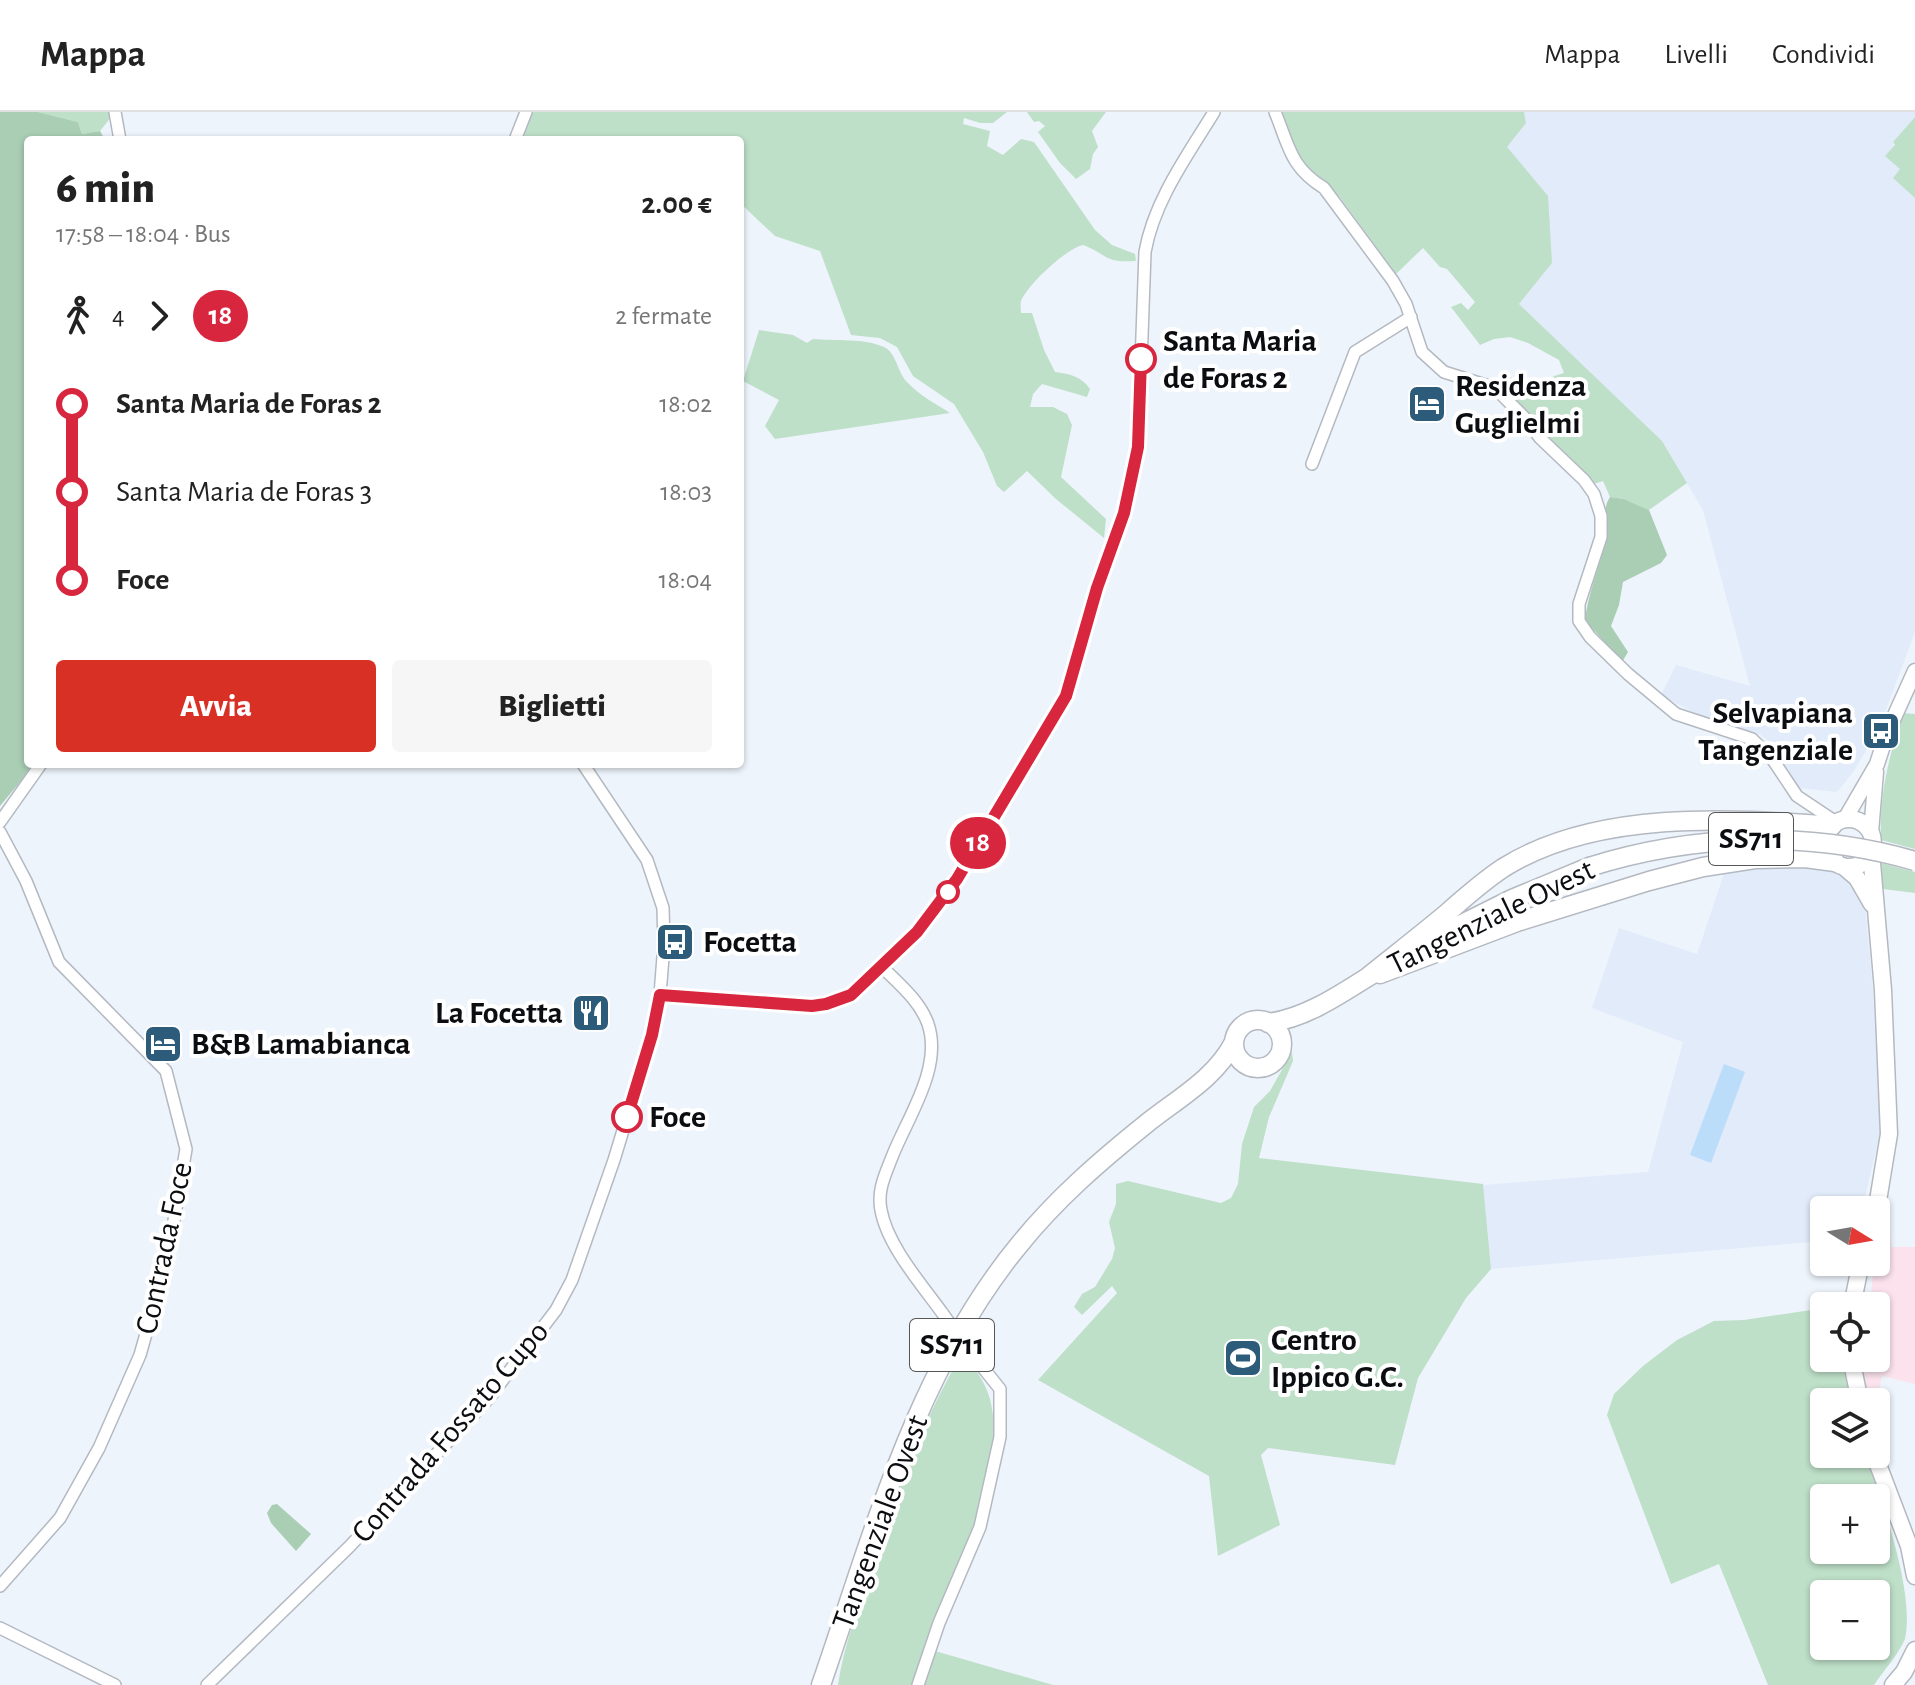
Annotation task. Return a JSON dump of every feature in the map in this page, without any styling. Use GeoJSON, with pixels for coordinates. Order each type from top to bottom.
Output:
{"type":"FeatureCollection","features":[{"type":"Feature","properties":{"kind":"main road"},"geometry":{"type":"LineString","coordinates":[[1369,976],[1474,889],[1504,868],[1552,845],[1604,830],[1676,822],[1860,821],[1871,832],[1873,842],[1871,852],[1883,990],[1889,1134],[1879,1196]]}},
{"type":"Feature","properties":{"kind":"main road"},"geometry":{"type":"LineString","coordinates":[[1838,822],[1828,832],[1826,845],[1839,864],[1866,890],[1876,913]]}},
{"type":"Feature","properties":{"kind":"main road","name":"Tangenziale Ovest"},"geometry":{"type":"LineString","coordinates":[[1268,1023],[1313,1009],[1436,936],[1512,899],[1589,867],[1678,845],[1751,839],[1785,839],[1844,846],[1915,861]]}},
{"type":"Feature","properties":{"kind":"main road"},"geometry":{"type":"LineString","coordinates":[[1369,976],[1517,922],[1703,867],[1755,859],[1805,858],[1860,864],[1871,852]]}},
{"type":"Feature","properties":{"kind":"main road","name":"Tangenziale Ovest"},"geometry":{"type":"LineString","coordinates":[[1282,1045],[1289,1033],[1313,1009]]}},
{"type":"Feature","properties":{"kind":"main road"},"geometry":{"type":"LineString","coordinates":[[1261,1020],[1268,1023],[1278,1032],[1282,1045],[1273,1063],[1260,1068],[1247,1066],[1237,1056],[1234,1042],[1240,1028],[1246,1023],[1261,1020]]}},
{"type":"Feature","properties":{"kind":"main road","name":"Tangenziale Ovest"},"geometry":{"type":"LineString","coordinates":[[821,1685],[885,1498],[922,1407],[965,1322],[1018,1245],[1084,1175],[1201,1082],[1228,1055],[1234,1042]]}},
{"type":"Feature","properties":{"kind":"main road","name":"Tangenziale Ovest"},"geometry":{"type":"LineString","coordinates":[[1201,1082],[1247,1066]]}},
{"type":"Feature","properties":{"kind":"main road"},"geometry":{"type":"LineString","coordinates":[[1879,1468],[1909,1546],[1915,1576]]}},
{"type":"Feature","properties":{"kind":"main road"},"geometry":{"type":"LineString","coordinates":[[1893,1685],[1915,1650]]}},
{"type":"Feature","properties":{"kind":"street"},"geometry":{"type":"LineString","coordinates":[[115,112],[119,136]]}},
{"type":"Feature","properties":{"kind":"street"},"geometry":{"type":"LineString","coordinates":[[517,136],[526,112]]}},
{"type":"Feature","properties":{"kind":"street"},"geometry":{"type":"LineString","coordinates":[[660,995],[812,1006],[851,995],[917,932],[957,879],[1066,696],[1097,588],[1124,513],[1138,447],[1145,252],[1149,230],[1175,177],[1214,112]]}},
{"type":"Feature","properties":{"kind":"street"},"geometry":{"type":"LineString","coordinates":[[1275,112],[1286,148],[1309,179],[1324,188],[1393,281],[1411,317],[1422,352],[1444,372],[1495,388],[1594,494],[1601,516],[1601,537],[1579,604],[1579,621],[1590,637],[1676,714],[1752,739],[1773,760],[1797,796],[1838,822],[1877,764]]}},
{"type":"Feature","properties":{"kind":"street"},"geometry":{"type":"LineString","coordinates":[[1312,464],[1355,352],[1411,317]]}},
{"type":"Feature","properties":{"kind":"street"},"geometry":{"type":"LineString","coordinates":[[1871,832],[1877,764],[1887,733],[1915,671]]}},
{"type":"Feature","properties":{"kind":"street"},"geometry":{"type":"LineString","coordinates":[[0,822],[38,768]]}},
{"type":"Feature","properties":{"kind":"street","name":"Contrada Fossato Cupo"},"geometry":{"type":"LineString","coordinates":[[207,1685],[349,1547],[489,1398],[556,1310],[572,1280],[614,1160],[652,1035],[660,995],[664,944],[663,908],[647,860],[586,768]]}},
{"type":"Feature","properties":{"kind":"street","name":"Contrada Foce"},"geometry":{"type":"LineString","coordinates":[[0,832],[26,881],[59,962],[166,1071],[186,1149],[168,1256],[140,1355],[99,1448],[60,1518],[0,1586]]}},
{"type":"Feature","properties":{"kind":"street"},"geometry":{"type":"LineString","coordinates":[[882,967],[919,1009],[928,1025],[931,1048],[917,1103],[880,1190],[884,1225],[943,1314],[1000,1389],[1000,1437],[980,1527],[939,1623],[918,1685]]}},
{"type":"Feature","properties":{"kind":"street"},"geometry":{"type":"LineString","coordinates":[[0,1628],[115,1685]]}},
{"type":"Feature","properties":{"kind":"shaded area"},"geometry":{"type":"Polygon","coordinates":[[[1524,112],[1915,112],[1915,117],[1893,142],[1900,170],[1893,178],[1915,198],[1915,632],[1879,728],[1854,771],[1837,792],[1798,788],[1771,743],[1761,735],[1702,717],[1661,695],[1676,665],[1750,686],[1703,510],[1662,441],[1519,304],[1552,263],[1506,147],[1526,123],[1524,112]]]}},
{"type":"Feature","properties":{"kind":"shaded area"},"geometry":{"type":"Polygon","coordinates":[[[1825,866],[1842,872],[1854,883],[1865,907],[1873,991],[1880,1133],[1865,1196],[1810,1196],[1810,1242],[1491,1269],[1483,1185],[1648,1172],[1683,1042],[1592,1008],[1619,928],[1697,954],[1725,871],[1825,866]]]}},
{"type":"Feature","properties":{"kind":"shaded area"},"geometry":{"type":"Polygon","coordinates":[[[1890,1236],[1891,1247],[1915,1247],[1915,1384],[1882,1376],[1879,1388],[1867,1388],[1864,1372],[1890,1372],[1890,1292],[1871,1292],[1873,1276],[1890,1276],[1890,1236]]]}},
{"type":"Feature","properties":{"kind":"green space"},"geometry":{"type":"Polygon","coordinates":[[[0,112],[38,112],[78,122],[82,134],[100,131],[103,136],[24,136],[24,768],[32,768],[0,806],[0,112]]]}},
{"type":"Feature","properties":{"kind":"green space"},"geometry":{"type":"Polygon","coordinates":[[[38,112],[110,112],[111,117],[100,131],[82,134],[78,122],[38,112]]]}},
{"type":"Feature","properties":{"kind":"green space"},"geometry":{"type":"Polygon","coordinates":[[[532,112],[1007,112],[993,123],[964,118],[963,124],[990,131],[987,146],[1003,155],[1021,139],[1034,142],[1095,230],[1112,245],[1135,254],[1136,261],[1117,261],[1083,245],[1058,260],[1039,277],[1021,302],[1021,313],[1032,313],[1055,372],[1075,376],[1090,389],[1087,397],[1042,384],[1033,394],[1030,407],[1053,407],[1067,414],[1072,425],[1061,477],[1106,519],[1104,538],[1027,471],[1004,492],[997,486],[983,452],[954,404],[913,376],[897,347],[880,338],[851,335],[820,251],[775,236],[744,207],[744,136],[523,136],[532,112]]]}},
{"type":"Feature","properties":{"kind":"green space"},"geometry":{"type":"Polygon","coordinates":[[[1027,112],[1106,112],[1092,131],[1098,147],[1090,169],[1076,179],[1038,132],[1045,126],[1039,121],[1034,122],[1027,112]]]}},
{"type":"Feature","properties":{"kind":"green space"},"geometry":{"type":"Polygon","coordinates":[[[1282,112],[1524,112],[1526,123],[1507,147],[1548,196],[1552,263],[1519,304],[1662,441],[1687,483],[1649,510],[1624,499],[1610,497],[1603,481],[1594,484],[1495,384],[1507,375],[1523,380],[1533,395],[1554,376],[1564,373],[1559,360],[1510,337],[1480,345],[1451,307],[1461,303],[1468,310],[1475,302],[1447,269],[1440,267],[1423,248],[1396,274],[1339,196],[1299,161],[1291,146],[1282,112]]]}},
{"type":"Feature","properties":{"kind":"green space"},"geometry":{"type":"Polygon","coordinates":[[[1915,117],[1915,198],[1893,178],[1900,169],[1885,156],[1915,117]]]}},
{"type":"Feature","properties":{"kind":"green space"},"geometry":{"type":"Polygon","coordinates":[[[759,330],[793,335],[807,343],[813,339],[868,342],[888,350],[908,383],[950,413],[775,439],[765,426],[779,400],[744,382],[759,330]]]}},
{"type":"Feature","properties":{"kind":"green space"},"geometry":{"type":"Polygon","coordinates":[[[1610,497],[1624,499],[1649,510],[1667,555],[1661,563],[1623,582],[1611,626],[1628,652],[1622,662],[1585,620],[1605,540],[1606,507],[1610,497]]]}},
{"type":"Feature","properties":{"kind":"green space"},"geometry":{"type":"Polygon","coordinates":[[[1903,713],[1915,714],[1915,849],[1881,840],[1886,776],[1903,713]]]}},
{"type":"Feature","properties":{"kind":"green space"},"geometry":{"type":"Polygon","coordinates":[[[1881,863],[1915,872],[1915,893],[1883,889],[1881,863]]]}},
{"type":"Feature","properties":{"kind":"green space","name":"Centro Ippico G.C."},"geometry":{"type":"Polygon","coordinates":[[[1292,1052],[1293,1061],[1269,1117],[1259,1158],[1483,1184],[1491,1269],[1466,1298],[1418,1378],[1395,1465],[1268,1448],[1261,1455],[1280,1525],[1218,1556],[1209,1476],[1038,1380],[1117,1293],[1112,1286],[1082,1315],[1074,1307],[1082,1294],[1095,1287],[1112,1259],[1115,1248],[1109,1222],[1116,1204],[1116,1184],[1128,1181],[1221,1203],[1231,1198],[1238,1184],[1242,1144],[1254,1107],[1270,1091],[1292,1052]]]}},
{"type":"Feature","properties":{"kind":"green space"},"geometry":{"type":"Polygon","coordinates":[[[1810,1310],[1810,1372],[1844,1372],[1848,1388],[1810,1388],[1810,1468],[1871,1468],[1876,1484],[1810,1484],[1810,1564],[1890,1564],[1890,1529],[1905,1597],[1905,1639],[1874,1685],[1768,1685],[1719,1564],[1671,1584],[1607,1415],[1614,1394],[1643,1366],[1677,1340],[1714,1321],[1810,1310]]]}},
{"type":"Feature","properties":{"kind":"green space"},"geometry":{"type":"Polygon","coordinates":[[[963,1352],[988,1392],[994,1432],[990,1467],[969,1543],[912,1685],[838,1685],[852,1625],[901,1484],[935,1403],[963,1352]]]}},
{"type":"Feature","properties":{"kind":"green space"},"geometry":{"type":"Polygon","coordinates":[[[277,1504],[311,1534],[296,1551],[271,1523],[267,1513],[272,1505],[277,1504]]]}},
{"type":"Feature","properties":{"kind":"green space"},"geometry":{"type":"Polygon","coordinates":[[[935,1651],[1053,1685],[924,1685],[935,1651]]]}},
{"type":"Feature","properties":{"kind":"water"},"geometry":{"type":"Polygon","coordinates":[[[1724,1064],[1745,1072],[1711,1163],[1690,1155],[1724,1064]]]}},
{"type":"Feature","properties":{"kind":"bus line","name":"18"},"geometry":{"type":"LineString","coordinates":[[627,1117],[652,1035],[660,995],[812,1006],[851,995],[917,932],[957,879],[1066,696],[1097,588],[1124,513],[1138,447],[1141,359]]}},
{"type":"Feature","properties":{"kind":"place","name":"Santa Maria de Foras 2"},"geometry":{"type":"Point","coordinates":[1141,359]}},
{"type":"Feature","properties":{"kind":"place","name":"Residenza Guglielmi"},"geometry":{"type":"Point","coordinates":[1427,404]}},
{"type":"Feature","properties":{"kind":"place","name":"Selvapiana Tangenziale"},"geometry":{"type":"Point","coordinates":[1881,731]}},
{"type":"Feature","properties":{"kind":"place","name":"Focetta"},"geometry":{"type":"Point","coordinates":[675,942]}},
{"type":"Feature","properties":{"kind":"place","name":"La Focetta"},"geometry":{"type":"Point","coordinates":[591,1013]}},
{"type":"Feature","properties":{"kind":"place","name":"B&B Lamabianca"},"geometry":{"type":"Point","coordinates":[163,1044]}},
{"type":"Feature","properties":{"kind":"place","name":"Foce"},"geometry":{"type":"Point","coordinates":[627,1117]}},
{"type":"Feature","properties":{"kind":"place","name":"Centro Ippico G.C."},"geometry":{"type":"Point","coordinates":[1243,1358]}}]}
